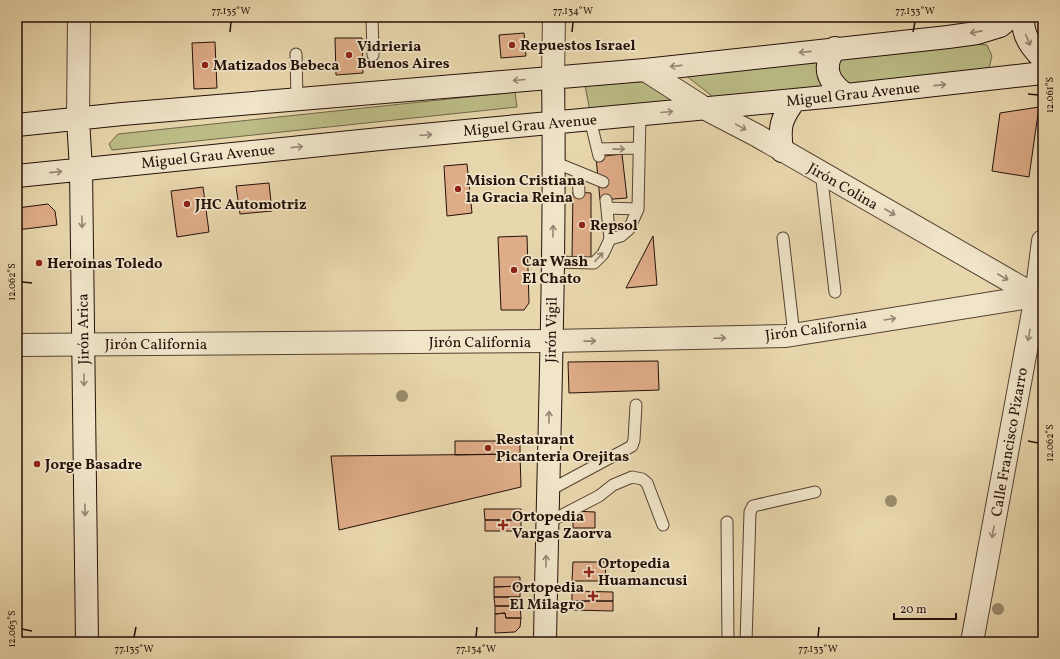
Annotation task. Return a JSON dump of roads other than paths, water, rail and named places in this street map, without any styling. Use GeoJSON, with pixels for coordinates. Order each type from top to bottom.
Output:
{"type":"FeatureCollection","features":[{"type":"Feature","properties":{"kind":"main road","name":"Jirón Arica"},"geometry":{"type":"LineString","coordinates":[[78,17],[78,119],[81,169],[87,642]]}},
{"type":"Feature","properties":{"kind":"main road","name":"Jirón Vigil"},"geometry":{"type":"LineString","coordinates":[[545,642],[553,262],[554,17]]}},
{"type":"Feature","properties":{"kind":"main road"},"geometry":{"type":"LineString","coordinates":[[17,125],[298,99],[645,70],[835,48],[948,37],[1000,26],[1011,17]]}},
{"type":"Feature","properties":{"kind":"main road"},"geometry":{"type":"LineString","coordinates":[[1023,17],[1022,26],[1030,46],[1043,59]]}},
{"type":"Feature","properties":{"kind":"main road"},"geometry":{"type":"LineString","coordinates":[[835,48],[829,60],[828,74],[835,87],[846,95]]}},
{"type":"Feature","properties":{"kind":"main road","name":"Jirón Colina"},"geometry":{"type":"LineString","coordinates":[[645,70],[706,109],[821,172],[1040,298]]}},
{"type":"Feature","properties":{"kind":"main road","name":"Miguel Grau Avenue"},"geometry":{"type":"LineString","coordinates":[[17,176],[846,95],[1043,73]]}},
{"type":"Feature","properties":{"kind":"main road"},"geometry":{"type":"LineString","coordinates":[[782,151],[779,132],[784,115],[795,100]]}},
{"type":"Feature","properties":{"kind":"main road","name":"Calle Francisco Pizarro"},"geometry":{"type":"LineString","coordinates":[[972,642],[1040,298],[1043,241]]}},
{"type":"Feature","properties":{"kind":"main road","name":"Jirón California"},"geometry":{"type":"LineString","coordinates":[[17,345],[551,342],[794,335],[1040,298]]}},
{"type":"Feature","properties":{"kind":"lane"},"geometry":{"type":"LineString","coordinates":[[372,17],[373,54]]}},
{"type":"Feature","properties":{"kind":"lane"},"geometry":{"type":"LineString","coordinates":[[296,54],[298,99]]}},
{"type":"Feature","properties":{"kind":"lane"},"geometry":{"type":"LineString","coordinates":[[610,239],[621,236],[629,229],[638,209],[640,115]]}},
{"type":"Feature","properties":{"kind":"lane"},"geometry":{"type":"LineString","coordinates":[[590,120],[599,153],[639,148]]}},
{"type":"Feature","properties":{"kind":"lane"},"geometry":{"type":"LineString","coordinates":[[554,162],[602,182]]}},
{"type":"Feature","properties":{"kind":"lane"},"geometry":{"type":"LineString","coordinates":[[821,172],[835,292]]}},
{"type":"Feature","properties":{"kind":"lane"},"geometry":{"type":"LineString","coordinates":[[578,173],[579,193]]}},
{"type":"Feature","properties":{"kind":"lane"},"geometry":{"type":"LineString","coordinates":[[553,262],[579,260],[594,263],[603,254],[610,239],[606,204],[638,209]]}},
{"type":"Feature","properties":{"kind":"lane"},"geometry":{"type":"LineString","coordinates":[[783,238],[794,335]]}},
{"type":"Feature","properties":{"kind":"lane"},"geometry":{"type":"LineString","coordinates":[[548,491],[632,446],[634,440],[636,405]]}},
{"type":"Feature","properties":{"kind":"lane"},"geometry":{"type":"LineString","coordinates":[[547,523],[599,496],[613,485],[632,477],[642,479],[647,484],[664,525]]}},
{"type":"Feature","properties":{"kind":"lane"},"geometry":{"type":"LineString","coordinates":[[746,642],[750,512],[753,506],[815,492]]}},
{"type":"Feature","properties":{"kind":"lane"},"geometry":{"type":"LineString","coordinates":[[728,522],[728,642]]}},
{"type":"Feature","properties":{"kind":"place","name":"Repuestos Israel"},"geometry":{"type":"Point","coordinates":[512,45]}},
{"type":"Feature","properties":{"kind":"place","name":"Vidrieria Buenos Aires"},"geometry":{"type":"Point","coordinates":[349,55]}},
{"type":"Feature","properties":{"kind":"place","name":"Matizados Bebeca"},"geometry":{"type":"Point","coordinates":[205,65]}},
{"type":"Feature","properties":{"kind":"place","name":"Mision Cristiana la Gracia Reina"},"geometry":{"type":"Point","coordinates":[458,189]}},
{"type":"Feature","properties":{"kind":"place","name":"JHC Automotriz"},"geometry":{"type":"Point","coordinates":[187,204]}},
{"type":"Feature","properties":{"kind":"place","name":"Repsol"},"geometry":{"type":"Point","coordinates":[582,225]}},
{"type":"Feature","properties":{"kind":"place","name":"Heroinas Toledo"},"geometry":{"type":"Point","coordinates":[39,263]}},
{"type":"Feature","properties":{"kind":"place","name":"Car Wash El Chato"},"geometry":{"type":"Point","coordinates":[514,270]}},
{"type":"Feature","properties":{"kind":"place","name":"Restaurant Picanteria Orejitas"},"geometry":{"type":"Point","coordinates":[488,448]}},
{"type":"Feature","properties":{"kind":"place","name":"Jorge Basadre"},"geometry":{"type":"Point","coordinates":[37,464]}},
{"type":"Feature","properties":{"kind":"place","name":"Ortopedia Vargas Zaorva"},"geometry":{"type":"Point","coordinates":[503,525]}},
{"type":"Feature","properties":{"kind":"place","name":"Ortopedia Huamancusi"},"geometry":{"type":"Point","coordinates":[589,572]}},
{"type":"Feature","properties":{"kind":"place","name":"Ortopedia El Milagro"},"geometry":{"type":"Point","coordinates":[593,596]}}]}
